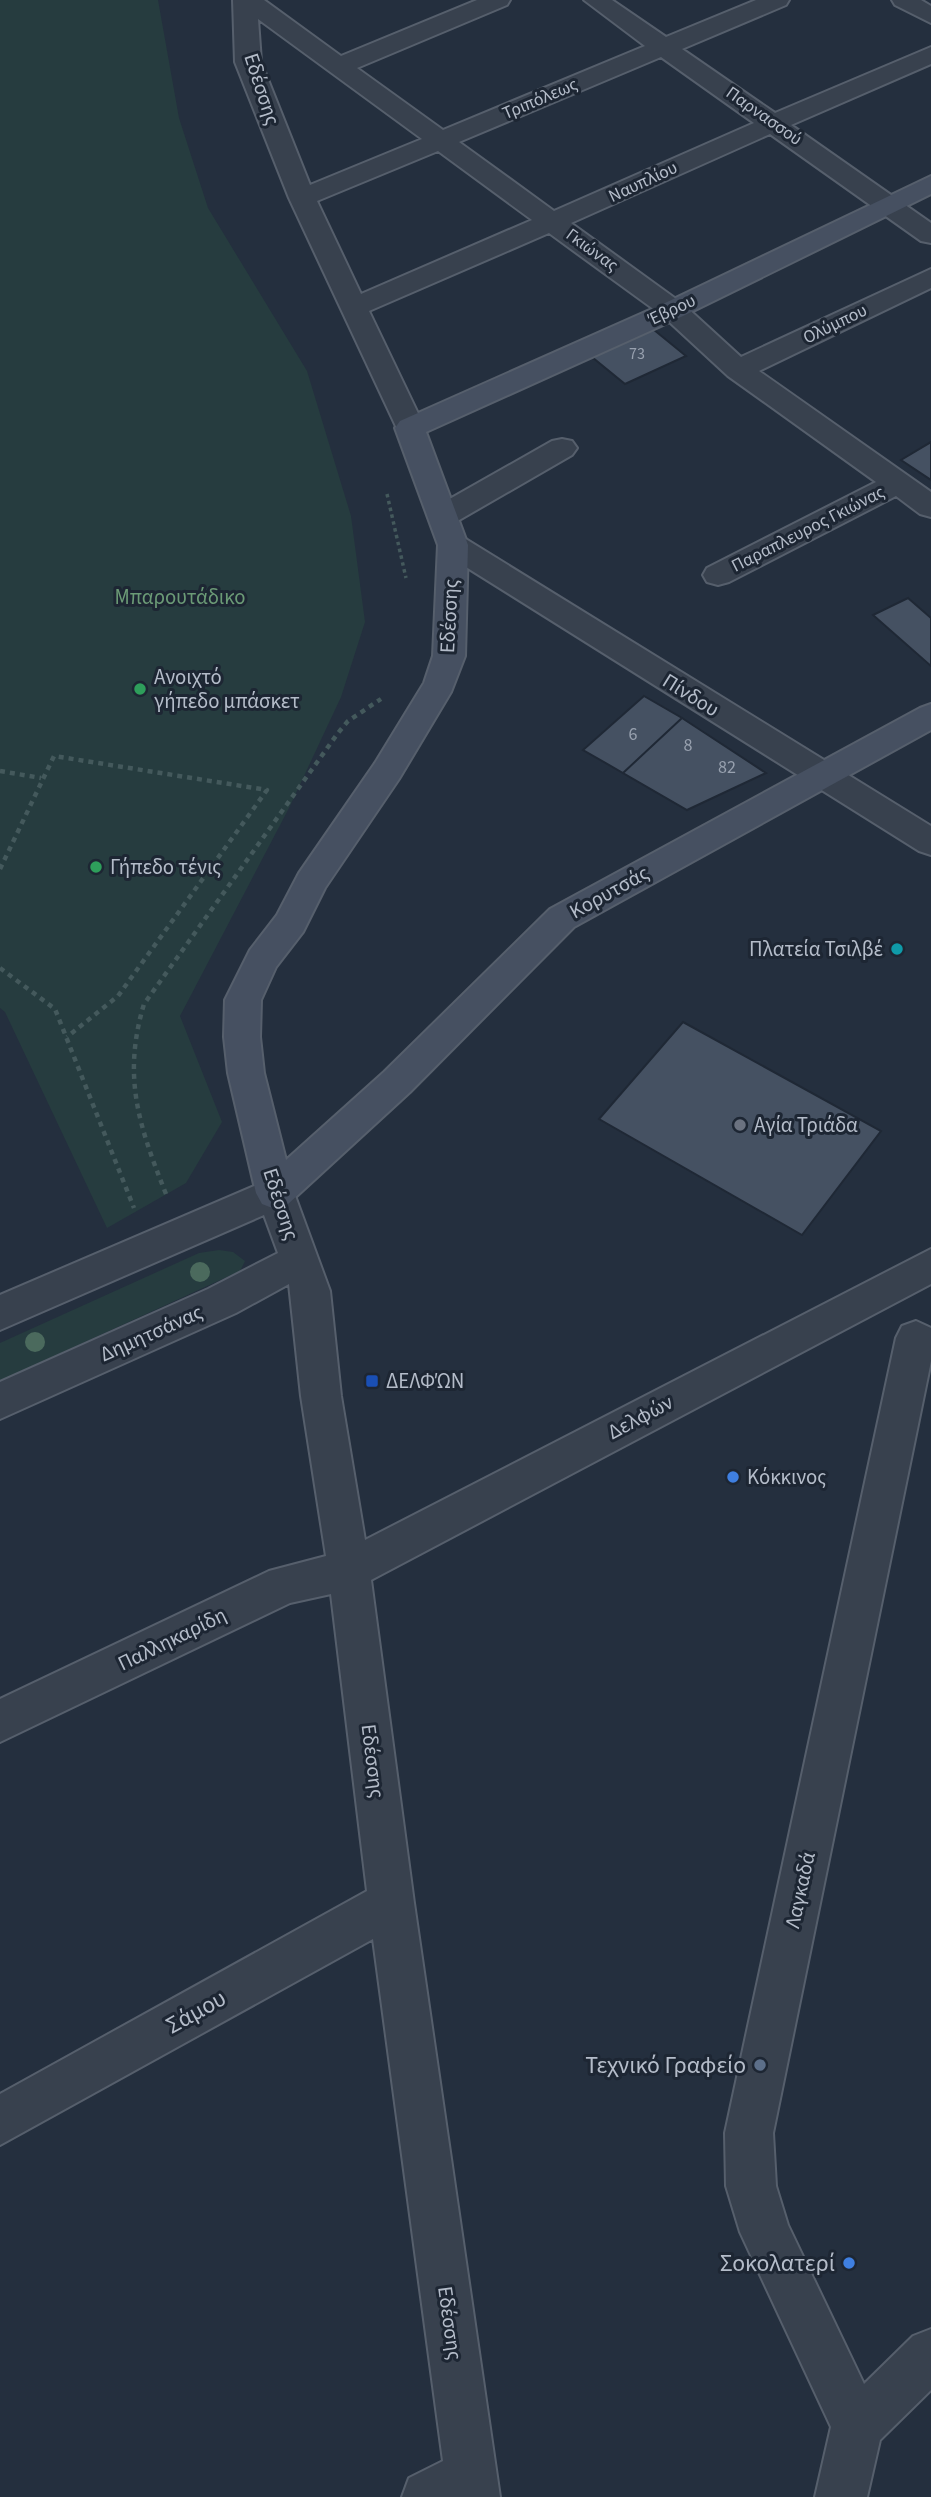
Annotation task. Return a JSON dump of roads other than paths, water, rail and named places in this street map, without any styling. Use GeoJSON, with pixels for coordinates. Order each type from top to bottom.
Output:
{"type":"FeatureCollection","features":[{"type":"Feature","properties":{"kind":"street","name":"Γκιώνας"},"geometry":{"type":"LineString","coordinates":[[246,0],[673,310],[738,370],[931,506]]}},
{"type":"Feature","properties":{"kind":"street","name":"Εδέσσης"},"geometry":{"type":"LineString","coordinates":[[246,0],[248,62],[302,198],[410,428],[448,531],[449,656],[440,684],[387,771],[311,882],[291,923],[262,960],[243,1000],[242,1037],[246,1073],[275,1193],[311,1291],[321,1396],[349,1570],[391,1903],[458,2490]]}},
{"type":"Feature","properties":{"kind":"street"},"geometry":{"type":"LineString","coordinates":[[340,66],[498,0]]}},
{"type":"Feature","properties":{"kind":"street","name":"Παρνασσού"},"geometry":{"type":"LineString","coordinates":[[596,0],[666,46],[931,235]]}},
{"type":"Feature","properties":{"kind":"street","name":"Τριπόλεως"},"geometry":{"type":"LineString","coordinates":[[302,198],[777,0]]}},
{"type":"Feature","properties":{"kind":"street"},"geometry":{"type":"LineString","coordinates":[[904,0],[931,16]]}},
{"type":"Feature","properties":{"kind":"street","name":"Ναυπλίου"},"geometry":{"type":"LineString","coordinates":[[354,307],[554,223],[773,122],[931,55]]}},
{"type":"Feature","properties":{"kind":"street","name":"Έβρου"},"geometry":{"type":"LineString","coordinates":[[410,428],[673,310],[931,184]]}},
{"type":"Feature","properties":{"kind":"street","name":"Ολύμπου"},"geometry":{"type":"LineString","coordinates":[[738,370],[931,277]]}},
{"type":"Feature","properties":{"kind":"street"},"geometry":{"type":"LineString","coordinates":[[448,531],[562,448]]}},
{"type":"Feature","properties":{"kind":"street","name":"Παραπλευρος Γκιώνας"},"geometry":{"type":"LineString","coordinates":[[718,575],[898,483]]}},
{"type":"Feature","properties":{"kind":"street","name":"Πίνδου"},"geometry":{"type":"LineString","coordinates":[[448,531],[821,776],[931,842]]}},
{"type":"Feature","properties":{"kind":"street","name":"Κορυτσάς"},"geometry":{"type":"LineString","coordinates":[[275,1193],[397,1082],[562,918],[931,716]]}},
{"type":"Feature","properties":{"kind":"street"},"geometry":{"type":"LineString","coordinates":[[0,1313],[275,1193]]}},
{"type":"Feature","properties":{"kind":"street","name":"Δημητσάνας"},"geometry":{"type":"LineString","coordinates":[[0,1401],[222,1301],[300,1261]]}},
{"type":"Feature","properties":{"kind":"street","name":"Δελφών"},"geometry":{"type":"LineString","coordinates":[[349,1570],[931,1265]]}},
{"type":"Feature","properties":{"kind":"street"},"geometry":{"type":"LineString","coordinates":[[864,1299],[924,1344]]}},
{"type":"Feature","properties":{"kind":"street","name":"Λαγκαδά"},"geometry":{"type":"LineString","coordinates":[[857,2426],[765,2232],[751,2186],[749,2133],[924,1344]]}},
{"type":"Feature","properties":{"kind":"street","name":"Παλληκαρίδη"},"geometry":{"type":"LineString","coordinates":[[0,1721],[284,1585],[349,1570]]}},
{"type":"Feature","properties":{"kind":"street","name":"Σάμου"},"geometry":{"type":"LineString","coordinates":[[0,2121],[391,1903]]}},
{"type":"Feature","properties":{"kind":"street"},"geometry":{"type":"LineString","coordinates":[[841,2497],[857,2426],[931,2354]]}},
{"type":"Feature","properties":{"kind":"place","name":"Ανοιχτό γήπεδο μπάσκετ"},"geometry":{"type":"Point","coordinates":[140,689]}},
{"type":"Feature","properties":{"kind":"place","name":"Γήπεδο τένις"},"geometry":{"type":"Point","coordinates":[96,867]}},
{"type":"Feature","properties":{"kind":"place","name":"Πλατεία Τσιλβέ"},"geometry":{"type":"Point","coordinates":[897,949]}},
{"type":"Feature","properties":{"kind":"place","name":"Αγία Τριάδα"},"geometry":{"type":"Point","coordinates":[740,1125]}},
{"type":"Feature","properties":{"kind":"place","name":"ΔΕΛΦΏΝ"},"geometry":{"type":"Point","coordinates":[372,1381]}},
{"type":"Feature","properties":{"kind":"place","name":"Κόκκινος"},"geometry":{"type":"Point","coordinates":[733,1477]}},
{"type":"Feature","properties":{"kind":"place","name":"Τεχνικό Γραφείο"},"geometry":{"type":"Point","coordinates":[760,2065]}},
{"type":"Feature","properties":{"kind":"place","name":"Σοκολατερί"},"geometry":{"type":"Point","coordinates":[849,2263]}},
{"type":"Feature","properties":{"kind":"park label","name":"Μπαρουτάδικο"},"geometry":{"type":"Point","coordinates":[180,597]}}]}
